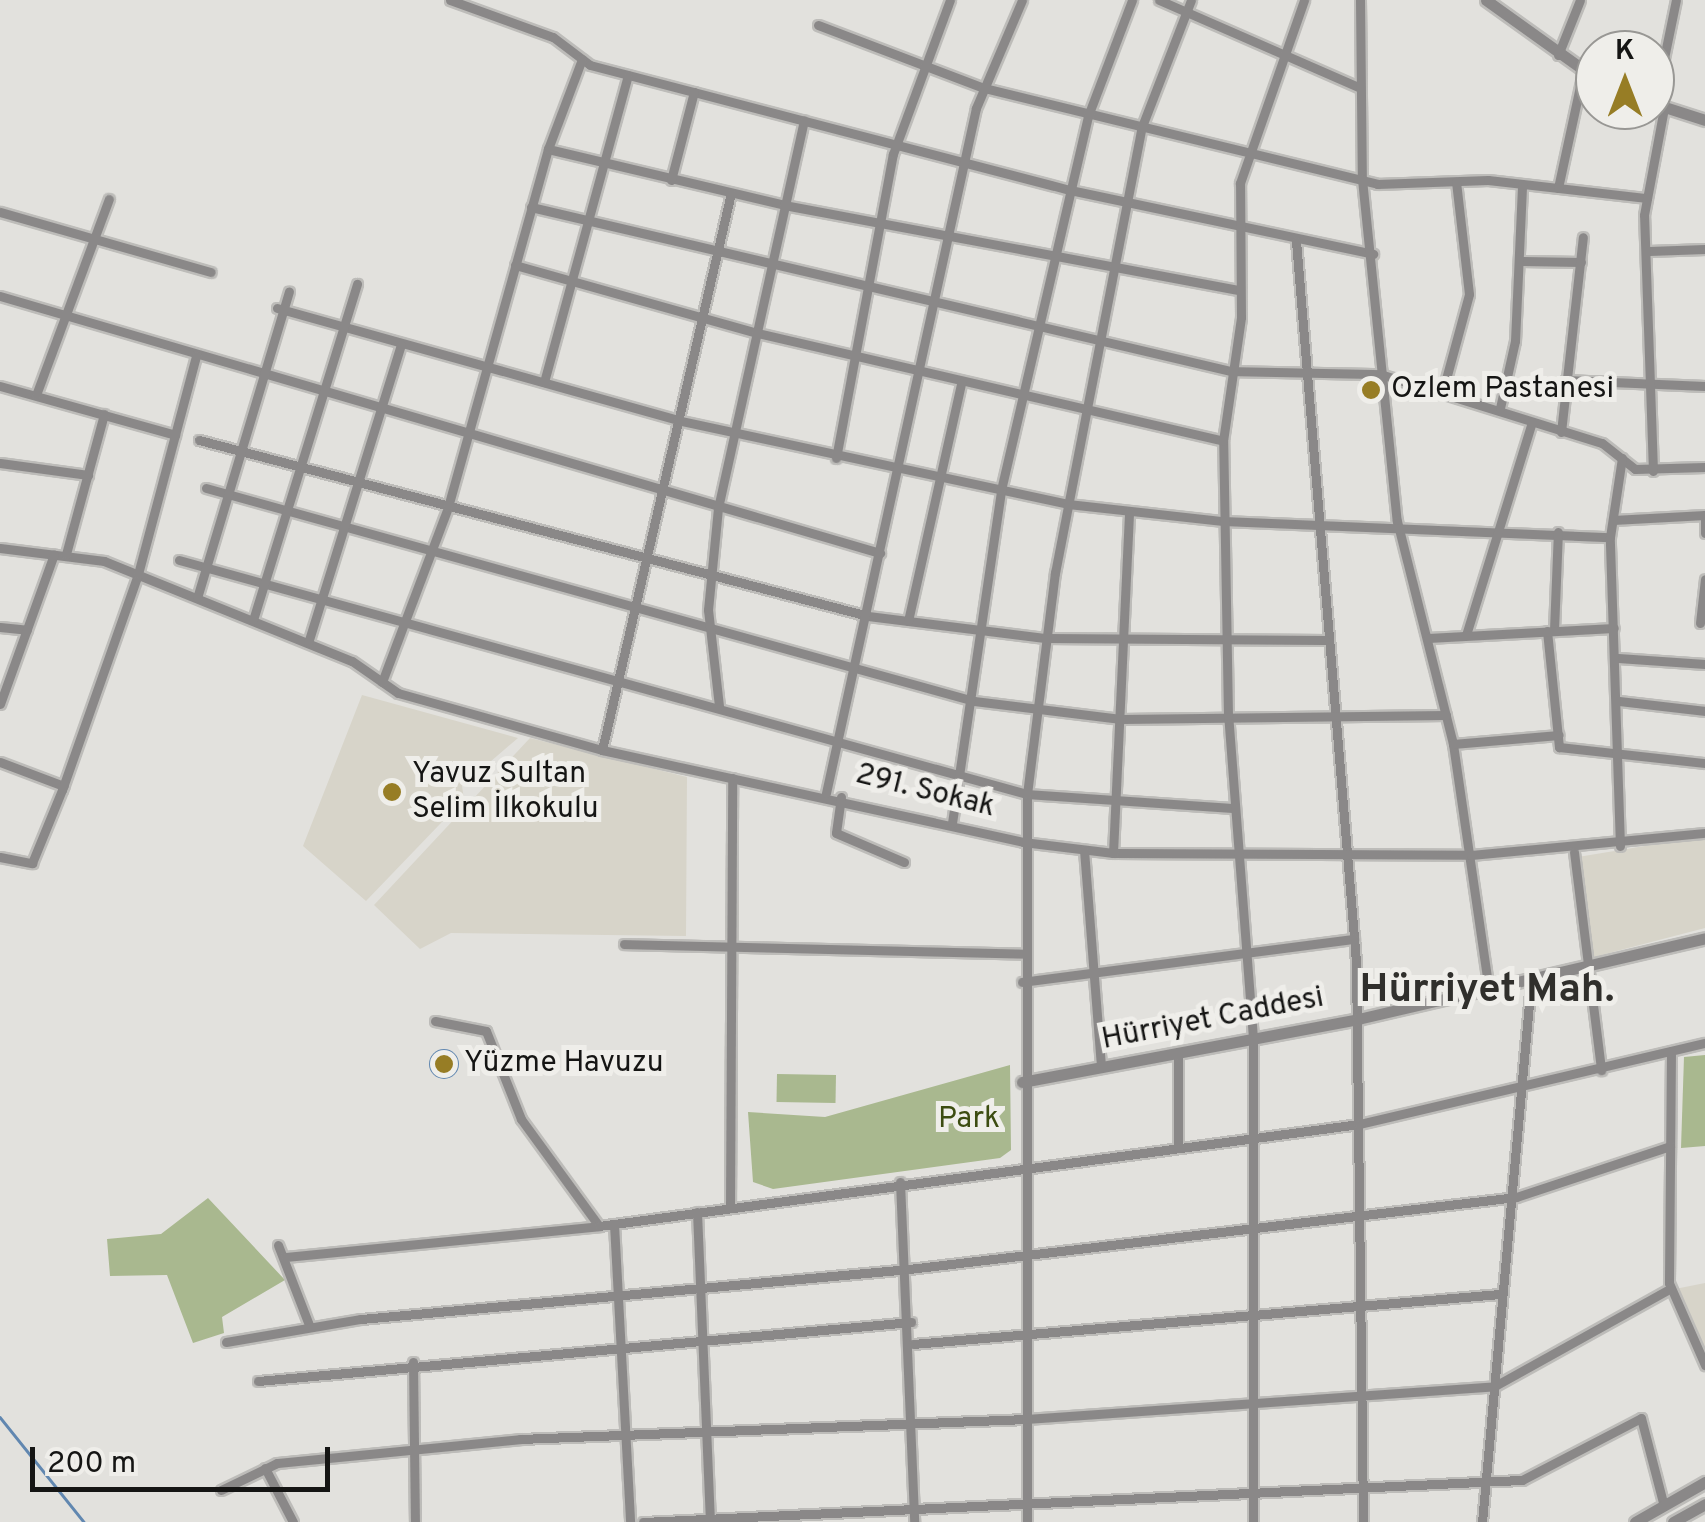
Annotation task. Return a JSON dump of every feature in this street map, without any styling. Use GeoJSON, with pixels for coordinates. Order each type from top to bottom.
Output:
{"type":"FeatureCollection","features":[{"type":"Feature","properties":{"kind":"street"},"geometry":{"type":"LineString","coordinates":[[450,0],[485,6],[582,59],[628,75],[895,146],[967,159],[1070,190],[1236,222],[1296,241],[1373,254]]}},
{"type":"Feature","properties":{"kind":"street"},"geometry":{"type":"LineString","coordinates":[[836,458],[895,146],[921,66],[950,0]]}},
{"type":"Feature","properties":{"kind":"street"},"geometry":{"type":"LineString","coordinates":[[826,793],[868,616],[916,371],[984,88],[1022,0]]}},
{"type":"Feature","properties":{"kind":"street"},"geometry":{"type":"LineString","coordinates":[[952,823],[964,776],[974,701],[976,632],[1001,490],[1088,116],[1132,0]]}},
{"type":"Feature","properties":{"kind":"street"},"geometry":{"type":"LineString","coordinates":[[1159,0],[1358,87]]}},
{"type":"Feature","properties":{"kind":"street"},"geometry":{"type":"LineString","coordinates":[[1027,1522],[1029,1330],[1022,1165],[1022,954],[1023,842],[1028,794],[1045,638],[1068,504],[1104,340],[1140,129],[1191,0]]}},
{"type":"Feature","properties":{"kind":"street"},"geometry":{"type":"LineString","coordinates":[[1253,1522],[1252,1038],[1232,808],[1223,441],[1238,290],[1236,222],[1247,150],[1304,0]]}},
{"type":"Feature","properties":{"kind":"street"},"geometry":{"type":"LineString","coordinates":[[1360,0],[1362,179],[1373,254],[1380,374],[1397,521],[1452,744],[1489,990]]}},
{"type":"Feature","properties":{"kind":"street"},"geometry":{"type":"LineString","coordinates":[[1558,58],[1580,0]]}},
{"type":"Feature","properties":{"kind":"street"},"geometry":{"type":"LineString","coordinates":[[1671,30],[1676,0]]}},
{"type":"Feature","properties":{"kind":"street"},"geometry":{"type":"LineString","coordinates":[[1490,1],[1558,58],[1575,67]]}},
{"type":"Feature","properties":{"kind":"street"},"geometry":{"type":"LineString","coordinates":[[818,25],[984,88],[1140,129],[1247,150],[1362,179],[1522,184],[1647,198]]}},
{"type":"Feature","properties":{"kind":"street"},"geometry":{"type":"LineString","coordinates":[[382,682],[448,507],[548,148],[582,59]]}},
{"type":"Feature","properties":{"kind":"street"},"geometry":{"type":"LineString","coordinates":[[544,382],[628,75]]}},
{"type":"Feature","properties":{"kind":"street"},"geometry":{"type":"LineString","coordinates":[[671,180],[694,92]]}},
{"type":"Feature","properties":{"kind":"street"},"geometry":{"type":"LineString","coordinates":[[1675,110],[1705,120]]}},
{"type":"Feature","properties":{"kind":"street"},"geometry":{"type":"LineString","coordinates":[[719,706],[710,579],[718,508],[804,120]]}},
{"type":"Feature","properties":{"kind":"street"},"geometry":{"type":"LineString","coordinates":[[1558,188],[1575,126]]}},
{"type":"Feature","properties":{"kind":"street"},"geometry":{"type":"LineString","coordinates":[[1653,471],[1656,385],[1647,198],[1655,130]]}},
{"type":"Feature","properties":{"kind":"street"},"geometry":{"type":"LineString","coordinates":[[548,148],[605,166],[1056,261],[1238,290]]}},
{"type":"Feature","properties":{"kind":"street"},"geometry":{"type":"LineString","coordinates":[[1443,390],[1469,294],[1456,182]]}},
{"type":"Feature","properties":{"kind":"street"},"geometry":{"type":"LineString","coordinates":[[1500,408],[1522,261],[1522,184]]}},
{"type":"Feature","properties":{"kind":"street"},"geometry":{"type":"LineString","coordinates":[[602,750],[640,563],[731,194]]}},
{"type":"Feature","properties":{"kind":"street"},"geometry":{"type":"LineString","coordinates":[[36,395],[63,310],[109,198]]}},
{"type":"Feature","properties":{"kind":"street"},"geometry":{"type":"LineString","coordinates":[[531,207],[589,226],[1232,371],[1380,374],[1500,408],[1653,471],[1705,467]]}},
{"type":"Feature","properties":{"kind":"street"},"geometry":{"type":"LineString","coordinates":[[0,212],[210,272]]}},
{"type":"Feature","properties":{"kind":"street"},"geometry":{"type":"LineString","coordinates":[[1561,432],[1583,236]]}},
{"type":"Feature","properties":{"kind":"street"},"geometry":{"type":"LineString","coordinates":[[1296,241],[1320,524],[1330,719],[1354,939],[1363,1522]]}},
{"type":"Feature","properties":{"kind":"street"},"geometry":{"type":"LineString","coordinates":[[1649,251],[1705,249]]}},
{"type":"Feature","properties":{"kind":"street"},"geometry":{"type":"LineString","coordinates":[[1522,261],[1581,262]]}},
{"type":"Feature","properties":{"kind":"street"},"geometry":{"type":"LineString","coordinates":[[514,265],[699,318],[1087,415],[1223,441]]}},
{"type":"Feature","properties":{"kind":"street"},"geometry":{"type":"LineString","coordinates":[[252,620],[340,328],[357,284]]}},
{"type":"Feature","properties":{"kind":"street"},"geometry":{"type":"LineString","coordinates":[[197,598],[265,377],[280,309],[290,292]]}},
{"type":"Feature","properties":{"kind":"street"},"geometry":{"type":"LineString","coordinates":[[0,296],[63,310],[382,413],[880,553]]}},
{"type":"Feature","properties":{"kind":"street"},"geometry":{"type":"LineString","coordinates":[[280,309],[677,420],[894,472],[1068,504],[1223,521],[1397,521],[1610,536]]}},
{"type":"Feature","properties":{"kind":"street"},"geometry":{"type":"LineString","coordinates":[[308,643],[348,526],[401,345]]}},
{"type":"Feature","properties":{"kind":"street"},"geometry":{"type":"LineString","coordinates":[[0,858],[32,863],[64,786],[138,574],[196,356]]}},
{"type":"Feature","properties":{"kind":"street"},"geometry":{"type":"LineString","coordinates":[[1565,380],[1705,386]]}},
{"type":"Feature","properties":{"kind":"street"},"geometry":{"type":"LineString","coordinates":[[908,621],[961,383]]}},
{"type":"Feature","properties":{"kind":"street"},"geometry":{"type":"LineString","coordinates":[[0,386],[175,435]]}},
{"type":"Feature","properties":{"kind":"street"},"geometry":{"type":"LineString","coordinates":[[66,554],[104,414]]}},
{"type":"Feature","properties":{"kind":"street"},"geometry":{"type":"LineString","coordinates":[[1466,635],[1495,528],[1532,422]]}},
{"type":"Feature","properties":{"kind":"street"},"geometry":{"type":"LineString","coordinates":[[199,440],[640,563],[868,616],[1045,638],[1226,643],[1325,640]]}},
{"type":"Feature","properties":{"kind":"street"},"geometry":{"type":"LineString","coordinates":[[1620,846],[1618,658],[1610,536],[1622,458]]}},
{"type":"Feature","properties":{"kind":"street"},"geometry":{"type":"LineString","coordinates":[[0,463],[88,475]]}},
{"type":"Feature","properties":{"kind":"street"},"geometry":{"type":"LineString","coordinates":[[206,488],[633,606],[854,672],[974,701],[1121,718],[1446,715]]}},
{"type":"Feature","properties":{"kind":"street"},"geometry":{"type":"LineString","coordinates":[[1112,853],[1129,511]]}},
{"type":"Feature","properties":{"kind":"street"},"geometry":{"type":"LineString","coordinates":[[1613,520],[1705,515],[1705,533]]}},
{"type":"Feature","properties":{"kind":"street"},"geometry":{"type":"LineString","coordinates":[[1558,532],[1551,631],[1558,735],[1564,750],[1705,763]]}},
{"type":"Feature","properties":{"kind":"street","name":"291. Sokak"},"geometry":{"type":"LineString","coordinates":[[0,548],[66,554],[138,574],[308,643],[382,682],[602,750],[826,793],[1023,842],[1112,853],[1471,855],[1574,852],[1705,834]]}},
{"type":"Feature","properties":{"kind":"street"},"geometry":{"type":"LineString","coordinates":[[0,704],[54,554]]}},
{"type":"Feature","properties":{"kind":"street"},"geometry":{"type":"LineString","coordinates":[[179,560],[321,605],[719,706],[1028,794],[1232,808]]}},
{"type":"Feature","properties":{"kind":"street"},"geometry":{"type":"LineString","coordinates":[[1700,623],[1705,579]]}},
{"type":"Feature","properties":{"kind":"street"},"geometry":{"type":"LineString","coordinates":[[0,627],[27,630]]}},
{"type":"Feature","properties":{"kind":"street"},"geometry":{"type":"LineString","coordinates":[[1428,638],[1614,628]]}},
{"type":"Feature","properties":{"kind":"street"},"geometry":{"type":"LineString","coordinates":[[1618,658],[1705,664]]}},
{"type":"Feature","properties":{"kind":"street"},"geometry":{"type":"LineString","coordinates":[[1619,701],[1705,710]]}},
{"type":"Feature","properties":{"kind":"street"},"geometry":{"type":"LineString","coordinates":[[1452,744],[1558,735]]}},
{"type":"Feature","properties":{"kind":"street"},"geometry":{"type":"LineString","coordinates":[[0,762],[64,786]]}},
{"type":"Feature","properties":{"kind":"street"},"geometry":{"type":"LineString","coordinates":[[730,1207],[732,778]]}},
{"type":"Feature","properties":{"kind":"street"},"geometry":{"type":"LineString","coordinates":[[841,797],[836,833],[904,862]]}},
{"type":"Feature","properties":{"kind":"street"},"geometry":{"type":"LineString","coordinates":[[1084,850],[1100,1067]]}},
{"type":"Feature","properties":{"kind":"street"},"geometry":{"type":"LineString","coordinates":[[1574,852],[1601,1070]]}},
{"type":"Feature","properties":{"kind":"street","name":"Hürriyet Caddesi"},"geometry":{"type":"LineString","coordinates":[[1022,1082],[1358,1019],[1588,969],[1705,938]]}},
{"type":"Feature","properties":{"kind":"street"},"geometry":{"type":"LineString","coordinates":[[1022,982],[1354,939]]}},
{"type":"Feature","properties":{"kind":"street"},"geometry":{"type":"LineString","coordinates":[[624,944],[1022,954]]}},
{"type":"Feature","properties":{"kind":"street"},"geometry":{"type":"LineString","coordinates":[[1482,1522],[1500,1294],[1516,1196],[1531,982]]}},
{"type":"Feature","properties":{"kind":"street"},"geometry":{"type":"LineString","coordinates":[[435,1020],[486,1031],[521,1119],[599,1226]]}},
{"type":"Feature","properties":{"kind":"street"},"geometry":{"type":"LineString","coordinates":[[286,1257],[599,1226],[1178,1144],[1359,1124],[1522,1092],[1705,1044]]}},
{"type":"Feature","properties":{"kind":"street"},"geometry":{"type":"LineString","coordinates":[[1178,1052],[1178,1144]]}},
{"type":"Feature","properties":{"kind":"street"},"geometry":{"type":"LineString","coordinates":[[1671,1052],[1671,1288],[1705,1365]]}},
{"type":"Feature","properties":{"kind":"street"},"geometry":{"type":"LineString","coordinates":[[226,1342],[309,1326],[908,1269],[1516,1196],[1670,1146]]}},
{"type":"Feature","properties":{"kind":"street"},"geometry":{"type":"LineString","coordinates":[[900,1182],[913,1344],[914,1518]]}},
{"type":"Feature","properties":{"kind":"street"},"geometry":{"type":"LineString","coordinates":[[697,1212],[710,1520]]}},
{"type":"Feature","properties":{"kind":"street"},"geometry":{"type":"LineString","coordinates":[[614,1224],[622,1434],[630,1522]]}},
{"type":"Feature","properties":{"kind":"street"},"geometry":{"type":"LineString","coordinates":[[278,1245],[286,1257],[309,1326]]}},
{"type":"Feature","properties":{"kind":"street"},"geometry":{"type":"LineString","coordinates":[[221,1490],[265,1468],[417,1449],[705,1428],[1027,1418],[1495,1386],[1671,1288]]}},
{"type":"Feature","properties":{"kind":"street"},"geometry":{"type":"LineString","coordinates":[[913,1344],[1029,1330],[1500,1294]]}},
{"type":"Feature","properties":{"kind":"street"},"geometry":{"type":"LineString","coordinates":[[258,1381],[413,1362],[911,1322]]}},
{"type":"Feature","properties":{"kind":"street"},"geometry":{"type":"LineString","coordinates":[[413,1362],[415,1522]]}},
{"type":"Feature","properties":{"kind":"street"},"geometry":{"type":"LineString","coordinates":[[643,1522],[914,1518],[1028,1507],[1486,1478],[1522,1480],[1641,1418],[1664,1506]]}},
{"type":"Feature","properties":{"kind":"street"},"geometry":{"type":"LineString","coordinates":[[265,1468],[293,1522]]}},
{"type":"Feature","properties":{"kind":"street"},"geometry":{"type":"LineString","coordinates":[[1635,1522],[1705,1482]]}},
{"type":"Feature","properties":{"kind":"street"},"geometry":{"type":"LineString","coordinates":[[1673,1522],[1705,1504]]}},
{"type":"Feature","properties":{"kind":"shaded area","name":"Yavuz Sultan Selim İlkokulu"},"geometry":{"type":"Polygon","coordinates":[[[362,695],[518,738],[462,786],[464,799],[366,901],[303,846],[362,695]]]}},
{"type":"Feature","properties":{"kind":"shaded area"},"geometry":{"type":"Polygon","coordinates":[[[530,738],[687,777],[686,936],[451,933],[420,949],[374,905],[530,738]]]}},
{"type":"Feature","properties":{"kind":"shaded area"},"geometry":{"type":"Polygon","coordinates":[[[1705,836],[1705,928],[1590,958],[1578,857],[1705,836]]]}},
{"type":"Feature","properties":{"kind":"shaded area"},"geometry":{"type":"Polygon","coordinates":[[[1705,1283],[1705,1348],[1675,1289],[1705,1283]]]}},
{"type":"Feature","properties":{"kind":"green space"},"geometry":{"type":"Polygon","coordinates":[[[1705,1055],[1705,1146],[1681,1148],[1684,1057],[1705,1055]]]}},
{"type":"Feature","properties":{"kind":"green space","name":"Park"},"geometry":{"type":"Polygon","coordinates":[[[1010,1065],[1011,1150],[1000,1158],[773,1189],[753,1182],[748,1112],[825,1117],[1010,1065]]]}},
{"type":"Feature","properties":{"kind":"green space"},"geometry":{"type":"Polygon","coordinates":[[[777,1074],[836,1075],[836,1103],[777,1102],[777,1074]]]}},
{"type":"Feature","properties":{"kind":"green space"},"geometry":{"type":"Polygon","coordinates":[[[208,1198],[285,1280],[222,1317],[224,1333],[193,1343],[167,1275],[110,1276],[107,1239],[161,1234],[208,1198]]]}},
{"type":"Feature","properties":{"kind":"water","name":"Yüzme Havuzu"},"geometry":{"type":"Polygon","coordinates":[[[444,1049],[455,1053],[459,1064],[455,1075],[444,1079],[433,1075],[429,1064],[433,1053],[444,1049]]]}},
{"type":"Feature","properties":{"kind":"waterway"},"geometry":{"type":"LineString","coordinates":[[0,1417],[84,1522]]}},
{"type":"Feature","properties":{"kind":"place","name":"Ozlem Pastanesi"},"geometry":{"type":"Point","coordinates":[1371,390]}},
{"type":"Feature","properties":{"kind":"place","name":"Yavuz Sultan Selim İlkokulu"},"geometry":{"type":"Point","coordinates":[392,792]}},
{"type":"Feature","properties":{"kind":"place","name":"Yüzme Havuzu"},"geometry":{"type":"Point","coordinates":[444,1064]}},
{"type":"Feature","properties":{"kind":"district","name":"Hürriyet Mah."},"geometry":{"type":"Point","coordinates":[1487,991]}}]}
